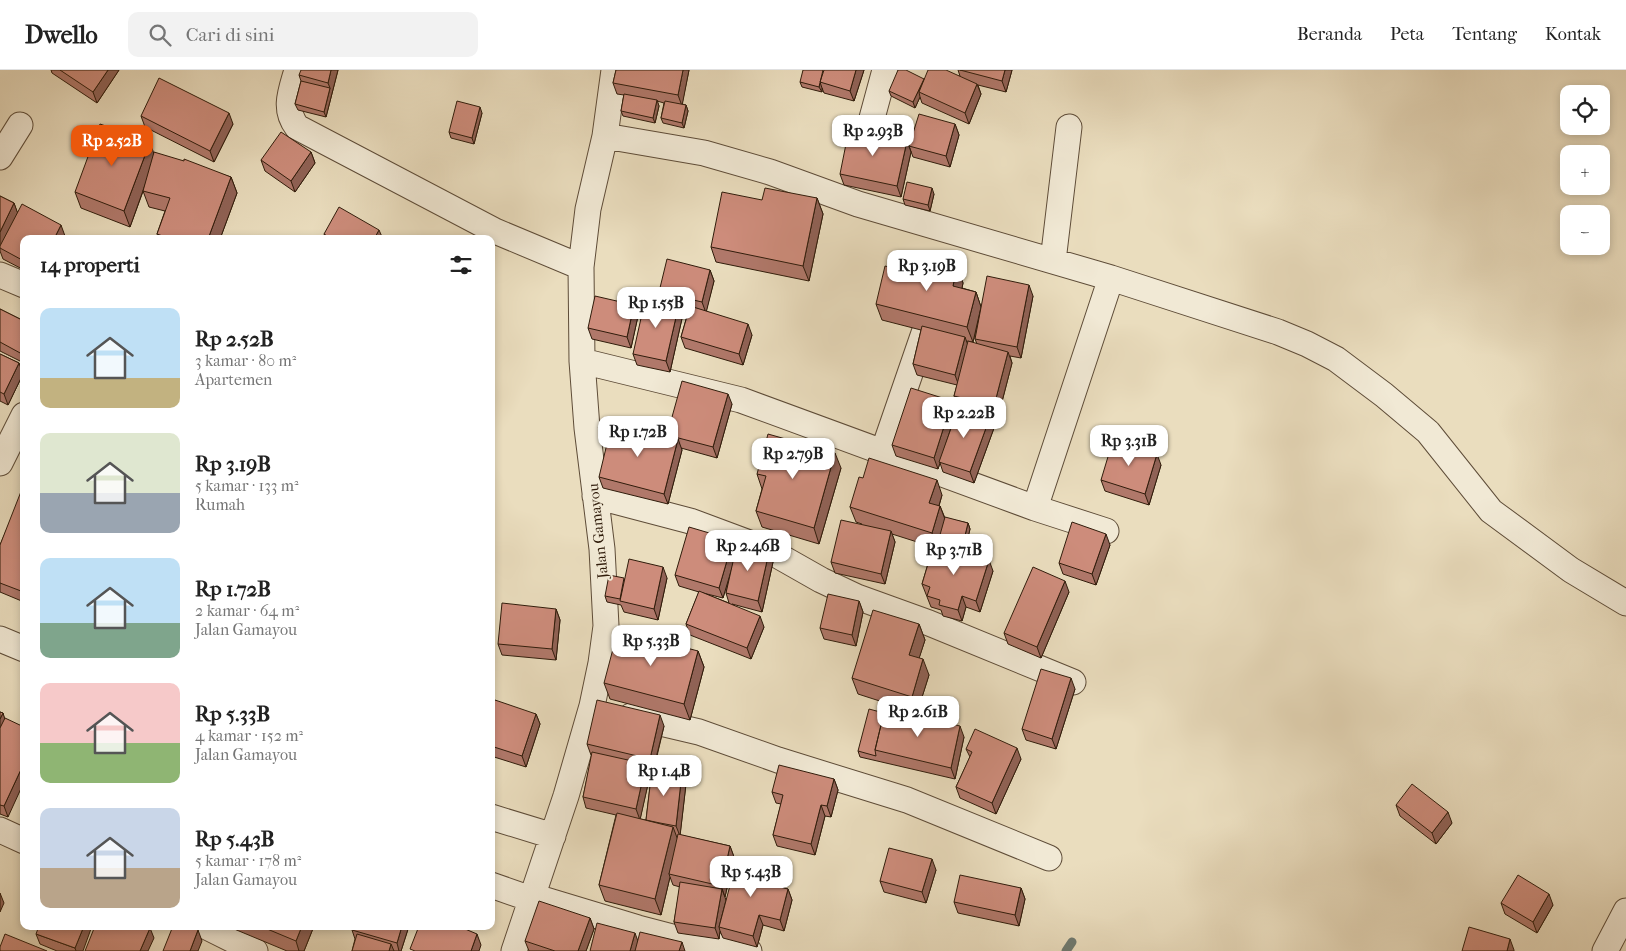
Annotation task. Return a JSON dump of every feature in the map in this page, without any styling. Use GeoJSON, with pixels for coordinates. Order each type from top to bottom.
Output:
{"type":"FeatureCollection","features":[{"type":"Feature","properties":{"kind":"street","name":"Jalan Gamayou"},"geometry":{"type":"LineString","coordinates":[[514,951],[553,836],[592,706],[602,663],[606,626],[602,549],[586,428],[582,361],[581,267],[588,209],[605,136],[614,70]]}},
{"type":"Feature","properties":{"kind":"street"},"geometry":{"type":"LineString","coordinates":[[872,118],[885,70]]}},
{"type":"Feature","properties":{"kind":"street"},"geometry":{"type":"LineString","coordinates":[[289,74],[289,113],[297,127],[495,231],[581,267]]}},
{"type":"Feature","properties":{"kind":"street"},"geometry":{"type":"LineString","coordinates":[[0,158],[20,125]]}},
{"type":"Feature","properties":{"kind":"street"},"geometry":{"type":"LineString","coordinates":[[1053,261],[1069,127]]}},
{"type":"Feature","properties":{"kind":"street"},"geometry":{"type":"LineString","coordinates":[[605,136],[704,153],[770,172],[858,204],[1111,278],[1278,332],[1307,344],[1336,359],[1384,395],[1428,432],[1491,510],[1571,570],[1626,603]]}},
{"type":"Feature","properties":{"kind":"street"},"geometry":{"type":"LineString","coordinates":[[0,275],[20,282]]}},
{"type":"Feature","properties":{"kind":"street"},"geometry":{"type":"LineString","coordinates":[[1035,508],[1111,278]]}},
{"type":"Feature","properties":{"kind":"street"},"geometry":{"type":"LineString","coordinates":[[882,452],[924,333]]}},
{"type":"Feature","properties":{"kind":"street"},"geometry":{"type":"LineString","coordinates":[[582,361],[741,400],[1035,508],[1106,531]]}},
{"type":"Feature","properties":{"kind":"street"},"geometry":{"type":"LineString","coordinates":[[0,463],[14,420]]}},
{"type":"Feature","properties":{"kind":"street"},"geometry":{"type":"LineString","coordinates":[[594,496],[690,521],[768,550],[821,580],[857,597],[929,623],[1073,682]]}},
{"type":"Feature","properties":{"kind":"street"},"geometry":{"type":"LineString","coordinates":[[0,639],[20,647]]}},
{"type":"Feature","properties":{"kind":"street"},"geometry":{"type":"LineString","coordinates":[[592,706],[699,732],[778,760],[907,800],[1048,858]]}},
{"type":"Feature","properties":{"kind":"street"},"geometry":{"type":"LineString","coordinates":[[495,818],[553,836]]}},
{"type":"Feature","properties":{"kind":"street"},"geometry":{"type":"LineString","coordinates":[[0,830],[20,839]]}},
{"type":"Feature","properties":{"kind":"street"},"geometry":{"type":"LineString","coordinates":[[495,886],[684,940],[749,951]]}},
{"type":"Feature","properties":{"kind":"street"},"geometry":{"type":"LineString","coordinates":[[1604,951],[1626,911]]}},
{"type":"Feature","properties":{"kind":"street"},"geometry":{"type":"LineString","coordinates":[[213,930],[255,951]]}},
{"type":"Feature","properties":{"kind":"building"},"geometry":{"type":"Polygon","coordinates":[[[60,70],[108,70],[93,92],[60,70]]]}},
{"type":"Feature","properties":{"kind":"building"},"geometry":{"type":"Polygon","coordinates":[[[301,70],[331,70],[328,83],[299,75],[301,70]]]}},
{"type":"Feature","properties":{"kind":"building"},"geometry":{"type":"Polygon","coordinates":[[[616,70],[683,70],[678,95],[613,83],[616,70]]]}},
{"type":"Feature","properties":{"kind":"building"},"geometry":{"type":"Polygon","coordinates":[[[803,70],[823,70],[819,87],[800,82],[803,70]]]}},
{"type":"Feature","properties":{"kind":"building"},"geometry":{"type":"Polygon","coordinates":[[[824,70],[856,70],[850,91],[820,82],[824,70]]]}},
{"type":"Feature","properties":{"kind":"building"},"geometry":{"type":"Polygon","coordinates":[[[898,70],[906,70],[924,79],[913,102],[889,91],[898,70]]]}},
{"type":"Feature","properties":{"kind":"building"},"geometry":{"type":"Polygon","coordinates":[[[928,70],[946,70],[977,84],[965,113],[919,92],[928,70]]]}},
{"type":"Feature","properties":{"kind":"building"},"geometry":{"type":"Polygon","coordinates":[[[960,70],[1005,70],[1002,81],[960,70]]]}},
{"type":"Feature","properties":{"kind":"building"},"geometry":{"type":"Polygon","coordinates":[[[159,78],[229,113],[210,151],[141,116],[159,78]]]}},
{"type":"Feature","properties":{"kind":"building"},"geometry":{"type":"Polygon","coordinates":[[[301,81],[330,88],[324,112],[295,104],[301,81]]]}},
{"type":"Feature","properties":{"kind":"building"},"geometry":{"type":"Polygon","coordinates":[[[624,94],[657,100],[653,118],[621,111],[624,94]]]}},
{"type":"Feature","properties":{"kind":"building"},"geometry":{"type":"Polygon","coordinates":[[[457,101],[480,107],[472,138],[449,132],[457,101]]]}},
{"type":"Feature","properties":{"kind":"building"},"geometry":{"type":"Polygon","coordinates":[[[665,101],[686,105],[682,123],[661,118],[665,101]]]}},
{"type":"Feature","properties":{"kind":"building"},"geometry":{"type":"Polygon","coordinates":[[[919,114],[955,124],[946,156],[909,146],[919,114]]]}},
{"type":"Feature","properties":{"kind":"building"},"geometry":{"type":"Polygon","coordinates":[[[100,124],[150,142],[124,211],[75,192],[100,124]]]}},
{"type":"Feature","properties":{"kind":"building"},"geometry":{"type":"Polygon","coordinates":[[[849,129],[907,141],[897,186],[840,174],[849,129]]]}},
{"type":"Feature","properties":{"kind":"building"},"geometry":{"type":"Polygon","coordinates":[[[281,132],[311,152],[291,181],[261,160],[281,132]]]}},
{"type":"Feature","properties":{"kind":"building"},"geometry":{"type":"Polygon","coordinates":[[[154,152],[184,161],[184,159],[231,177],[209,235],[157,234],[170,198],[143,191],[154,152]]]}},
{"type":"Feature","properties":{"kind":"building"},"geometry":{"type":"Polygon","coordinates":[[[907,182],[932,188],[928,205],[903,199],[907,182]]]}},
{"type":"Feature","properties":{"kind":"building"},"geometry":{"type":"Polygon","coordinates":[[[765,188],[817,198],[803,266],[711,247],[722,192],[762,200],[765,188]]]}},
{"type":"Feature","properties":{"kind":"building"},"geometry":{"type":"Polygon","coordinates":[[[0,196],[14,203],[0,232],[0,196]]]}},
{"type":"Feature","properties":{"kind":"building"},"geometry":{"type":"Polygon","coordinates":[[[22,204],[61,225],[56,235],[20,235],[20,259],[0,248],[22,204]]]}},
{"type":"Feature","properties":{"kind":"building"},"geometry":{"type":"Polygon","coordinates":[[[339,207],[379,230],[376,235],[324,234],[339,207]]]}},
{"type":"Feature","properties":{"kind":"building"},"geometry":{"type":"Polygon","coordinates":[[[913,256],[957,267],[953,286],[976,292],[967,327],[876,304],[885,266],[909,272],[913,256]]]}},
{"type":"Feature","properties":{"kind":"building"},"geometry":{"type":"Polygon","coordinates":[[[667,259],[710,270],[702,302],[659,292],[667,259]]]}},
{"type":"Feature","properties":{"kind":"building"},"geometry":{"type":"Polygon","coordinates":[[[987,276],[1029,285],[1017,347],[975,339],[987,276]]]}},
{"type":"Feature","properties":{"kind":"building"},"geometry":{"type":"Polygon","coordinates":[[[595,296],[634,305],[627,337],[588,328],[595,296]]]}},
{"type":"Feature","properties":{"kind":"building"},"geometry":{"type":"Polygon","coordinates":[[[646,296],[679,304],[666,361],[633,354],[646,296]]]}},
{"type":"Feature","properties":{"kind":"building"},"geometry":{"type":"Polygon","coordinates":[[[690,306],[748,324],[739,354],[681,337],[690,306]]]}},
{"type":"Feature","properties":{"kind":"building"},"geometry":{"type":"Polygon","coordinates":[[[0,309],[20,319],[20,353],[0,342],[0,309]]]}},
{"type":"Feature","properties":{"kind":"building"},"geometry":{"type":"Polygon","coordinates":[[[922,326],[965,337],[955,375],[913,364],[922,326]]]}},
{"type":"Feature","properties":{"kind":"building"},"geometry":{"type":"Polygon","coordinates":[[[968,341],[1008,352],[994,406],[954,396],[968,341]]]}},
{"type":"Feature","properties":{"kind":"building"},"geometry":{"type":"Polygon","coordinates":[[[0,354],[19,363],[4,394],[0,392],[0,354]]]}},
{"type":"Feature","properties":{"kind":"building"},"geometry":{"type":"Polygon","coordinates":[[[682,381],[728,394],[713,447],[667,435],[682,381]]]}},
{"type":"Feature","properties":{"kind":"building"},"geometry":{"type":"Polygon","coordinates":[[[911,388],[952,401],[934,458],[892,445],[911,388]]]}},
{"type":"Feature","properties":{"kind":"building"},"geometry":{"type":"Polygon","coordinates":[[[959,406],[990,417],[970,472],[939,462],[959,406]]]}},
{"type":"Feature","properties":{"kind":"building"},"geometry":{"type":"Polygon","coordinates":[[[612,423],[678,439],[664,494],[599,477],[612,423]]]}},
{"type":"Feature","properties":{"kind":"building"},"geometry":{"type":"Polygon","coordinates":[[[768,434],[835,453],[814,528],[756,511],[766,476],[757,474],[768,434]]]}},
{"type":"Feature","properties":{"kind":"building"},"geometry":{"type":"Polygon","coordinates":[[[1113,440],[1157,454],[1145,494],[1101,480],[1113,440]]]}},
{"type":"Feature","properties":{"kind":"building"},"geometry":{"type":"Polygon","coordinates":[[[869,458],[937,480],[929,503],[940,506],[932,533],[850,507],[859,477],[863,478],[869,458]]]}},
{"type":"Feature","properties":{"kind":"building"},"geometry":{"type":"Polygon","coordinates":[[[20,494],[20,591],[0,583],[0,545],[20,494]]]}},
{"type":"Feature","properties":{"kind":"building"},"geometry":{"type":"Polygon","coordinates":[[[945,517],[968,523],[962,548],[938,542],[945,517]]]}},
{"type":"Feature","properties":{"kind":"building"},"geometry":{"type":"Polygon","coordinates":[[[841,520],[891,531],[881,574],[831,562],[841,520]]]}},
{"type":"Feature","properties":{"kind":"building"},"geometry":{"type":"Polygon","coordinates":[[[1072,522],[1106,534],[1092,574],[1059,563],[1072,522]]]}},
{"type":"Feature","properties":{"kind":"building"},"geometry":{"type":"Polygon","coordinates":[[[689,527],[733,540],[719,588],[675,575],[689,527]]]}},
{"type":"Feature","properties":{"kind":"building"},"geometry":{"type":"Polygon","coordinates":[[[737,544],[769,552],[758,601],[726,593],[737,544]]]}},
{"type":"Feature","properties":{"kind":"building"},"geometry":{"type":"Polygon","coordinates":[[[934,544],[989,560],[976,601],[962,596],[958,610],[939,605],[940,600],[927,596],[930,587],[922,584],[934,544]]]}},
{"type":"Feature","properties":{"kind":"building"},"geometry":{"type":"Polygon","coordinates":[[[629,559],[663,567],[654,609],[620,601],[629,559]]]}},
{"type":"Feature","properties":{"kind":"building"},"geometry":{"type":"Polygon","coordinates":[[[1033,567],[1065,581],[1037,647],[1004,633],[1033,567]]]}},
{"type":"Feature","properties":{"kind":"building"},"geometry":{"type":"Polygon","coordinates":[[[609,575],[624,578],[620,599],[605,596],[609,575]]]}},
{"type":"Feature","properties":{"kind":"building"},"geometry":{"type":"Polygon","coordinates":[[[699,591],[760,616],[747,648],[686,624],[699,591]]]}},
{"type":"Feature","properties":{"kind":"building"},"geometry":{"type":"Polygon","coordinates":[[[828,594],[859,601],[852,635],[820,628],[828,594]]]}},
{"type":"Feature","properties":{"kind":"building"},"geometry":{"type":"Polygon","coordinates":[[[502,603],[556,609],[552,649],[498,644],[502,603]]]}},
{"type":"Feature","properties":{"kind":"building"},"geometry":{"type":"Polygon","coordinates":[[[873,610],[919,624],[909,655],[923,659],[912,697],[852,678],[873,610]]]}},
{"type":"Feature","properties":{"kind":"building"},"geometry":{"type":"Polygon","coordinates":[[[618,630],[698,651],[684,704],[604,683],[618,630]]]}},
{"type":"Feature","properties":{"kind":"building"},"geometry":{"type":"Polygon","coordinates":[[[1041,669],[1071,678],[1052,739],[1022,729],[1041,669]]]}},
{"type":"Feature","properties":{"kind":"building"},"geometry":{"type":"Polygon","coordinates":[[[495,700],[536,714],[522,756],[495,747],[495,700]]]}},
{"type":"Feature","properties":{"kind":"building"},"geometry":{"type":"Polygon","coordinates":[[[597,700],[660,715],[650,759],[587,744],[597,700]]]}},
{"type":"Feature","properties":{"kind":"building"},"geometry":{"type":"Polygon","coordinates":[[[885,708],[960,726],[951,768],[875,750],[885,708]]]}},
{"type":"Feature","properties":{"kind":"building"},"geometry":{"type":"Polygon","coordinates":[[[869,709],[884,713],[875,750],[876,756],[858,751],[869,709]]]}},
{"type":"Feature","properties":{"kind":"building"},"geometry":{"type":"Polygon","coordinates":[[[5,718],[20,725],[20,772],[4,806],[0,805],[0,728],[5,718]]]}},
{"type":"Feature","properties":{"kind":"building"},"geometry":{"type":"Polygon","coordinates":[[[975,729],[1017,748],[992,803],[956,787],[972,752],[966,749],[975,729]]]}},
{"type":"Feature","properties":{"kind":"building"},"geometry":{"type":"Polygon","coordinates":[[[592,752],[646,764],[636,809],[583,797],[592,752]]]}},
{"type":"Feature","properties":{"kind":"building"},"geometry":{"type":"Polygon","coordinates":[[[779,765],[834,779],[827,806],[821,805],[811,844],[773,835],[783,795],[772,792],[779,765]]]}},
{"type":"Feature","properties":{"kind":"building"},"geometry":{"type":"Polygon","coordinates":[[[652,769],[682,773],[676,826],[646,820],[652,769]]]}},
{"type":"Feature","properties":{"kind":"building"},"geometry":{"type":"Polygon","coordinates":[[[1412,784],[1448,812],[1432,833],[1396,805],[1412,784]]]}},
{"type":"Feature","properties":{"kind":"building"},"geometry":{"type":"Polygon","coordinates":[[[617,813],[673,827],[655,899],[599,885],[617,813]]]}},
{"type":"Feature","properties":{"kind":"building"},"geometry":{"type":"Polygon","coordinates":[[[678,834],[730,846],[721,886],[669,874],[678,834]]]}},
{"type":"Feature","properties":{"kind":"building"},"geometry":{"type":"Polygon","coordinates":[[[889,848],[932,859],[922,892],[880,881],[889,848]]]}},
{"type":"Feature","properties":{"kind":"building"},"geometry":{"type":"Polygon","coordinates":[[[737,859],[772,868],[767,884],[788,889],[780,920],[759,915],[753,936],[719,927],[737,859]]]}},
{"type":"Feature","properties":{"kind":"building"},"geometry":{"type":"Polygon","coordinates":[[[960,875],[1021,888],[1015,915],[954,902],[960,875]]]}},
{"type":"Feature","properties":{"kind":"building"},"geometry":{"type":"Polygon","coordinates":[[[1518,875],[1549,894],[1533,922],[1501,903],[1518,875]]]}},
{"type":"Feature","properties":{"kind":"building"},"geometry":{"type":"Polygon","coordinates":[[[680,882],[722,889],[715,928],[674,922],[680,882]]]}},
{"type":"Feature","properties":{"kind":"building"},"geometry":{"type":"Polygon","coordinates":[[[539,901],[590,918],[578,951],[555,951],[525,941],[539,901]]]}},
{"type":"Feature","properties":{"kind":"building"},"geometry":{"type":"Polygon","coordinates":[[[597,923],[635,933],[630,951],[590,951],[597,923]]]}},
{"type":"Feature","properties":{"kind":"building"},"geometry":{"type":"Polygon","coordinates":[[[1469,927],[1510,939],[1507,951],[1462,951],[1469,927]]]}},
{"type":"Feature","properties":{"kind":"building"},"geometry":{"type":"Polygon","coordinates":[[[38,930],[82,930],[75,948],[36,934],[38,930]]]}},
{"type":"Feature","properties":{"kind":"building"},"geometry":{"type":"Polygon","coordinates":[[[93,930],[149,930],[140,951],[85,951],[93,930]]]}},
{"type":"Feature","properties":{"kind":"building"},"geometry":{"type":"Polygon","coordinates":[[[171,930],[198,930],[190,951],[163,951],[171,930]]]}},
{"type":"Feature","properties":{"kind":"building"},"geometry":{"type":"Polygon","coordinates":[[[270,930],[300,930],[296,941],[270,930]]]}},
{"type":"Feature","properties":{"kind":"building"},"geometry":{"type":"Polygon","coordinates":[[[352,930],[401,930],[397,943],[352,930]]]}},
{"type":"Feature","properties":{"kind":"building"},"geometry":{"type":"Polygon","coordinates":[[[417,930],[468,930],[477,934],[471,951],[415,951],[410,949],[417,930]]]}},
{"type":"Feature","properties":{"kind":"building"},"geometry":{"type":"Polygon","coordinates":[[[640,932],[682,942],[679,951],[635,951],[640,932]]]}},
{"type":"Feature","properties":{"kind":"building"},"geometry":{"type":"Polygon","coordinates":[[[5,934],[47,951],[0,951],[5,934]]]}},
{"type":"Feature","properties":{"kind":"building"},"geometry":{"type":"Polygon","coordinates":[[[357,934],[391,944],[389,951],[352,951],[357,934]]]}},
{"type":"Feature","properties":{"kind":"waterway"},"geometry":{"type":"LineString","coordinates":[[1066,951],[1072,942]]}}]}
